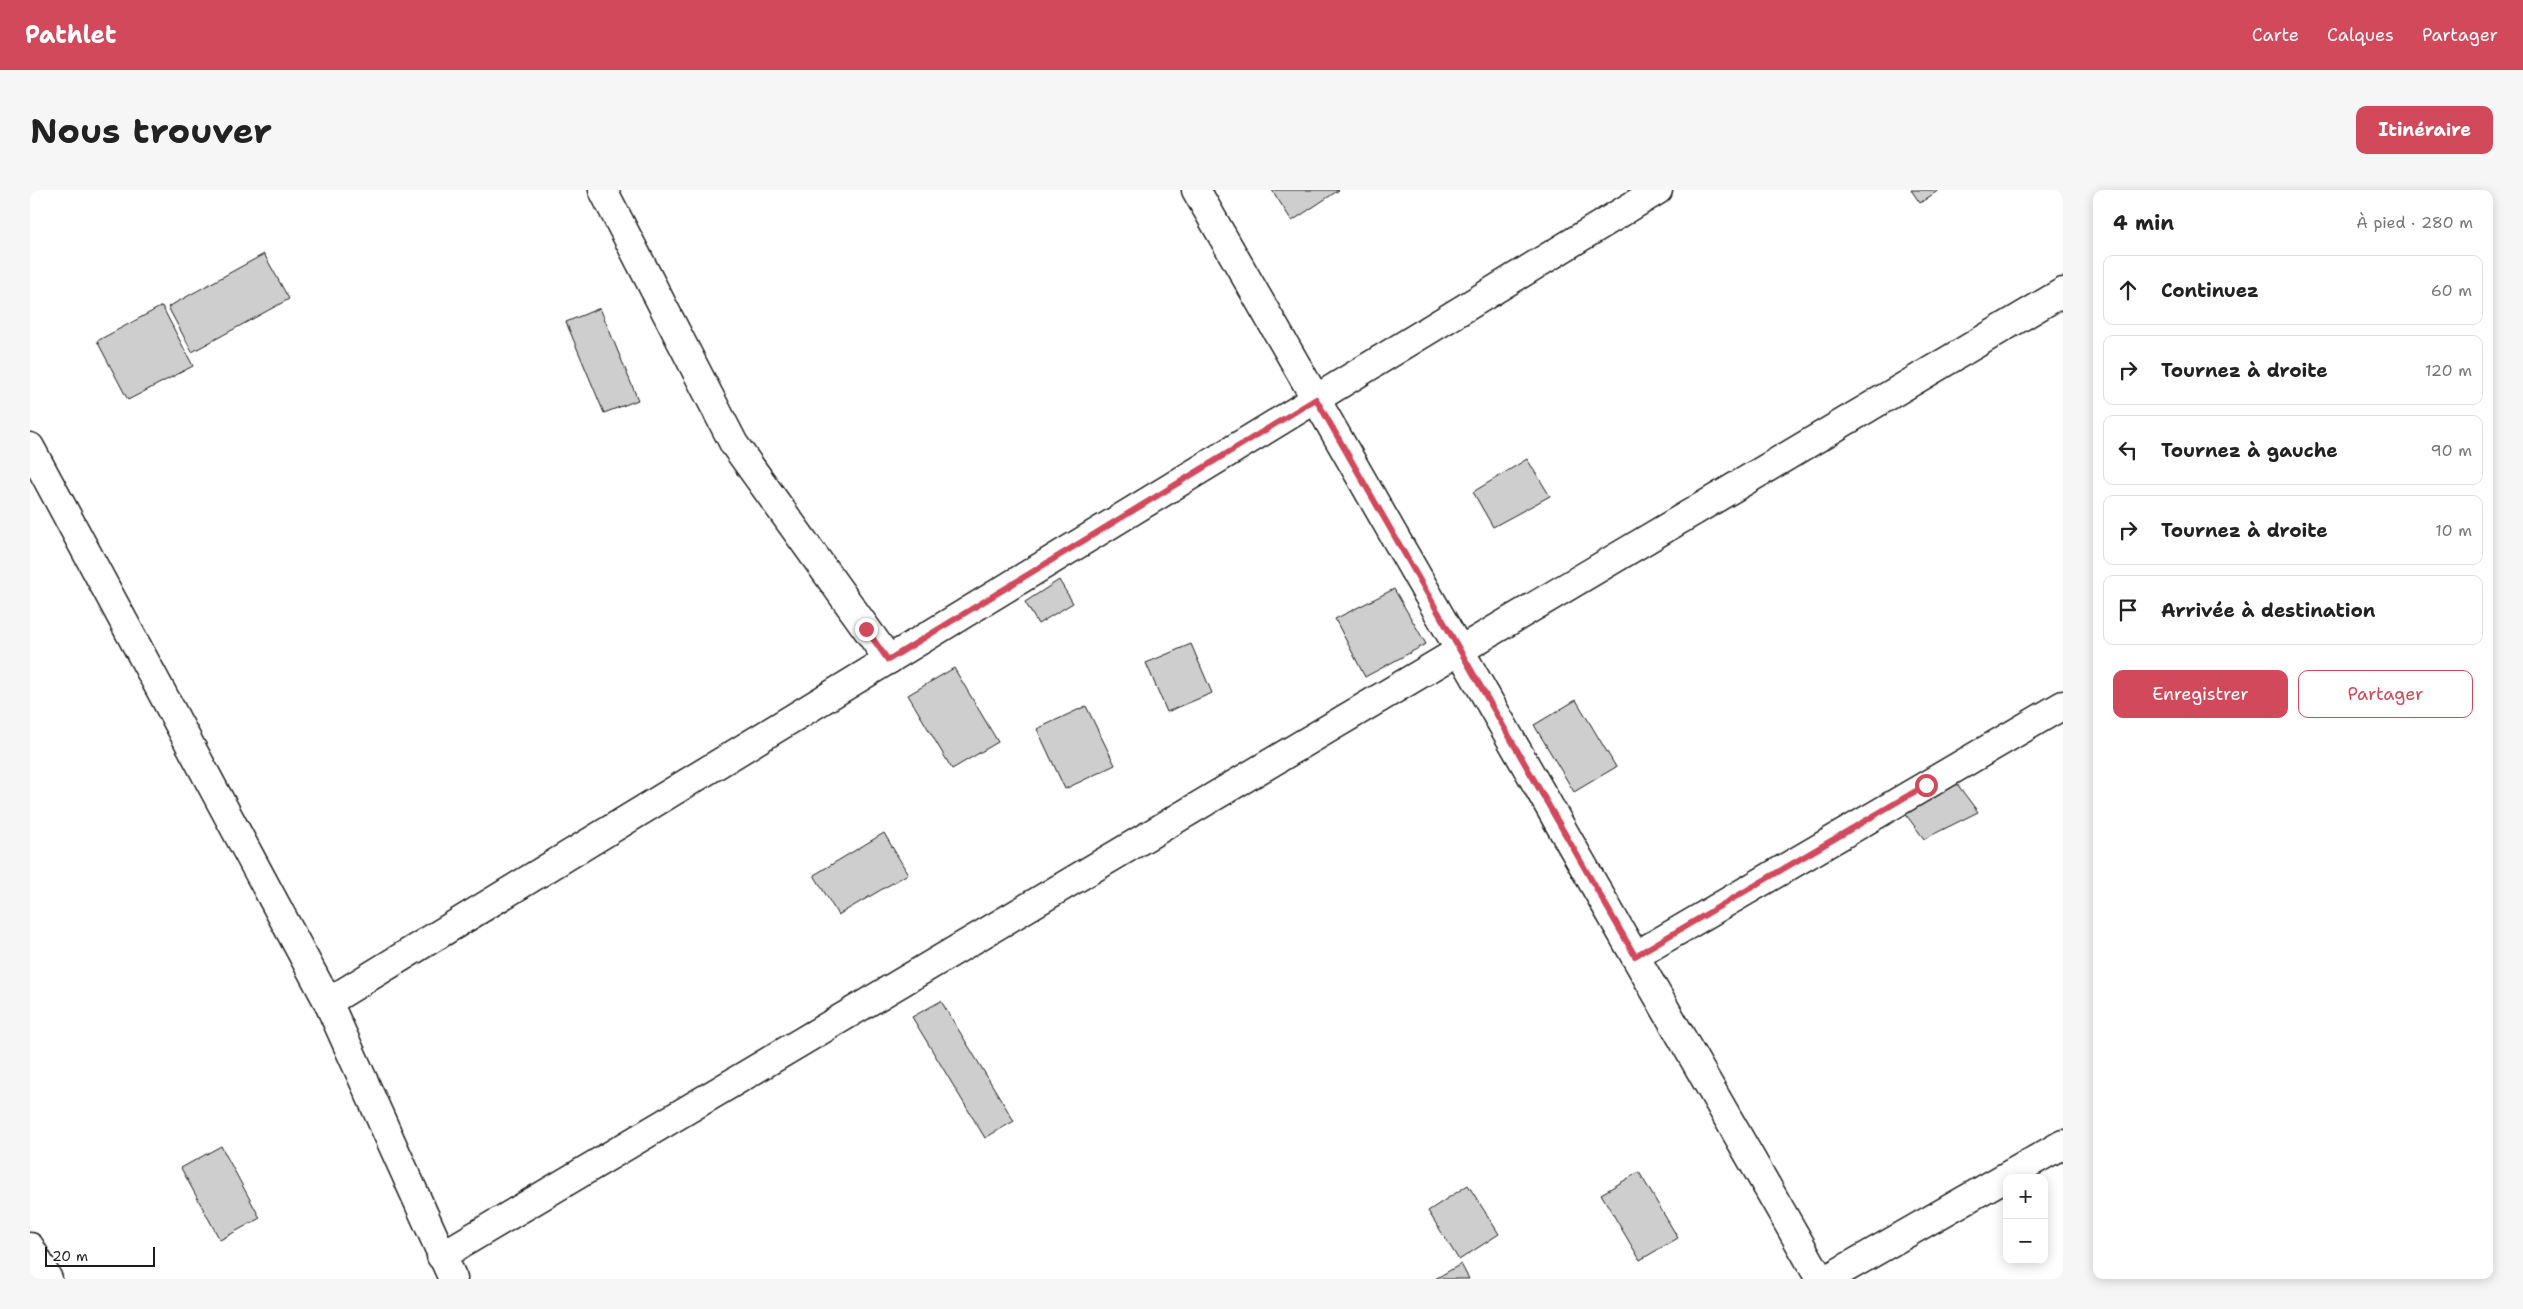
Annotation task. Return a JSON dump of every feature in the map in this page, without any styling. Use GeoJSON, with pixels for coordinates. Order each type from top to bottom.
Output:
{"type":"FeatureCollection","features":[{"type":"Feature","properties":{"kind":"street"},"geometry":{"type":"LineString","coordinates":[[603,190],[734,444],[888,660]]}},
{"type":"Feature","properties":{"kind":"street"},"geometry":{"type":"LineString","coordinates":[[1196,190],[1820,1279]]}},
{"type":"Feature","properties":{"kind":"street"},"geometry":{"type":"LineString","coordinates":[[328,1002],[1658,190]]}},
{"type":"Feature","properties":{"kind":"street"},"geometry":{"type":"LineString","coordinates":[[30,447],[328,1002],[447,1268],[1460,651],[2063,292]]}},
{"type":"Feature","properties":{"kind":"street"},"geometry":{"type":"LineString","coordinates":[[1635,956],[2063,705]]}},
{"type":"Feature","properties":{"kind":"street"},"geometry":{"type":"LineString","coordinates":[[1826,1279],[2063,1144]]}},
{"type":"Feature","properties":{"kind":"street"},"geometry":{"type":"LineString","coordinates":[[30,1247],[48,1279]]}},
{"type":"Feature","properties":{"kind":"building"},"geometry":{"type":"Polygon","coordinates":[[[1272,190],[1339,190],[1292,221],[1272,190]]]}},
{"type":"Feature","properties":{"kind":"building"},"geometry":{"type":"Polygon","coordinates":[[[1911,190],[1939,190],[1920,203],[1911,190]]]}},
{"type":"Feature","properties":{"kind":"building"},"geometry":{"type":"Polygon","coordinates":[[[264,254],[289,299],[192,352],[168,307],[264,254]]]}},
{"type":"Feature","properties":{"kind":"building"},"geometry":{"type":"Polygon","coordinates":[[[162,306],[193,366],[128,400],[97,341],[162,306]]]}},
{"type":"Feature","properties":{"kind":"building"},"geometry":{"type":"Polygon","coordinates":[[[600,308],[638,400],[604,413],[566,322],[600,308]]]}},
{"type":"Feature","properties":{"kind":"building"},"geometry":{"type":"Polygon","coordinates":[[[1527,459],[1550,496],[1493,527],[1473,492],[1527,459]]]}},
{"type":"Feature","properties":{"kind":"building"},"geometry":{"type":"Polygon","coordinates":[[[1059,580],[1073,603],[1038,624],[1025,602],[1059,580]]]}},
{"type":"Feature","properties":{"kind":"building"},"geometry":{"type":"Polygon","coordinates":[[[1394,589],[1426,644],[1365,677],[1335,619],[1394,589]]]}},
{"type":"Feature","properties":{"kind":"building"},"geometry":{"type":"Polygon","coordinates":[[[1191,644],[1212,693],[1167,712],[1146,663],[1191,644]]]}},
{"type":"Feature","properties":{"kind":"building"},"geometry":{"type":"Polygon","coordinates":[[[954,668],[998,742],[952,769],[908,695],[954,668]]]}},
{"type":"Feature","properties":{"kind":"building"},"geometry":{"type":"Polygon","coordinates":[[[1576,700],[1616,767],[1574,792],[1534,725],[1576,700]]]}},
{"type":"Feature","properties":{"kind":"building"},"geometry":{"type":"Polygon","coordinates":[[[1086,706],[1115,765],[1065,789],[1037,729],[1086,706]]]}},
{"type":"Feature","properties":{"kind":"building"},"geometry":{"type":"Polygon","coordinates":[[[1957,784],[1978,812],[1924,839],[1904,812],[1957,784]]]}},
{"type":"Feature","properties":{"kind":"building"},"geometry":{"type":"Polygon","coordinates":[[[884,833],[908,874],[838,915],[814,875],[884,833]]]}},
{"type":"Feature","properties":{"kind":"building"},"geometry":{"type":"Polygon","coordinates":[[[941,1001],[1014,1121],[985,1138],[912,1017],[941,1001]]]}},
{"type":"Feature","properties":{"kind":"building"},"geometry":{"type":"Polygon","coordinates":[[[221,1146],[260,1218],[220,1240],[181,1168],[221,1146]]]}},
{"type":"Feature","properties":{"kind":"building"},"geometry":{"type":"Polygon","coordinates":[[[1639,1172],[1678,1238],[1640,1260],[1601,1194],[1639,1172]]]}},
{"type":"Feature","properties":{"kind":"building"},"geometry":{"type":"Polygon","coordinates":[[[1468,1185],[1499,1234],[1459,1260],[1428,1211],[1468,1185]]]}},
{"type":"Feature","properties":{"kind":"building"},"geometry":{"type":"Polygon","coordinates":[[[1461,1264],[1469,1279],[1435,1279],[1461,1264]]]}},
{"type":"Feature","properties":{"kind":"route"},"geometry":{"type":"LineString","coordinates":[[866,629],[888,660],[1316,399],[1635,956],[1926,785]]}}]}
